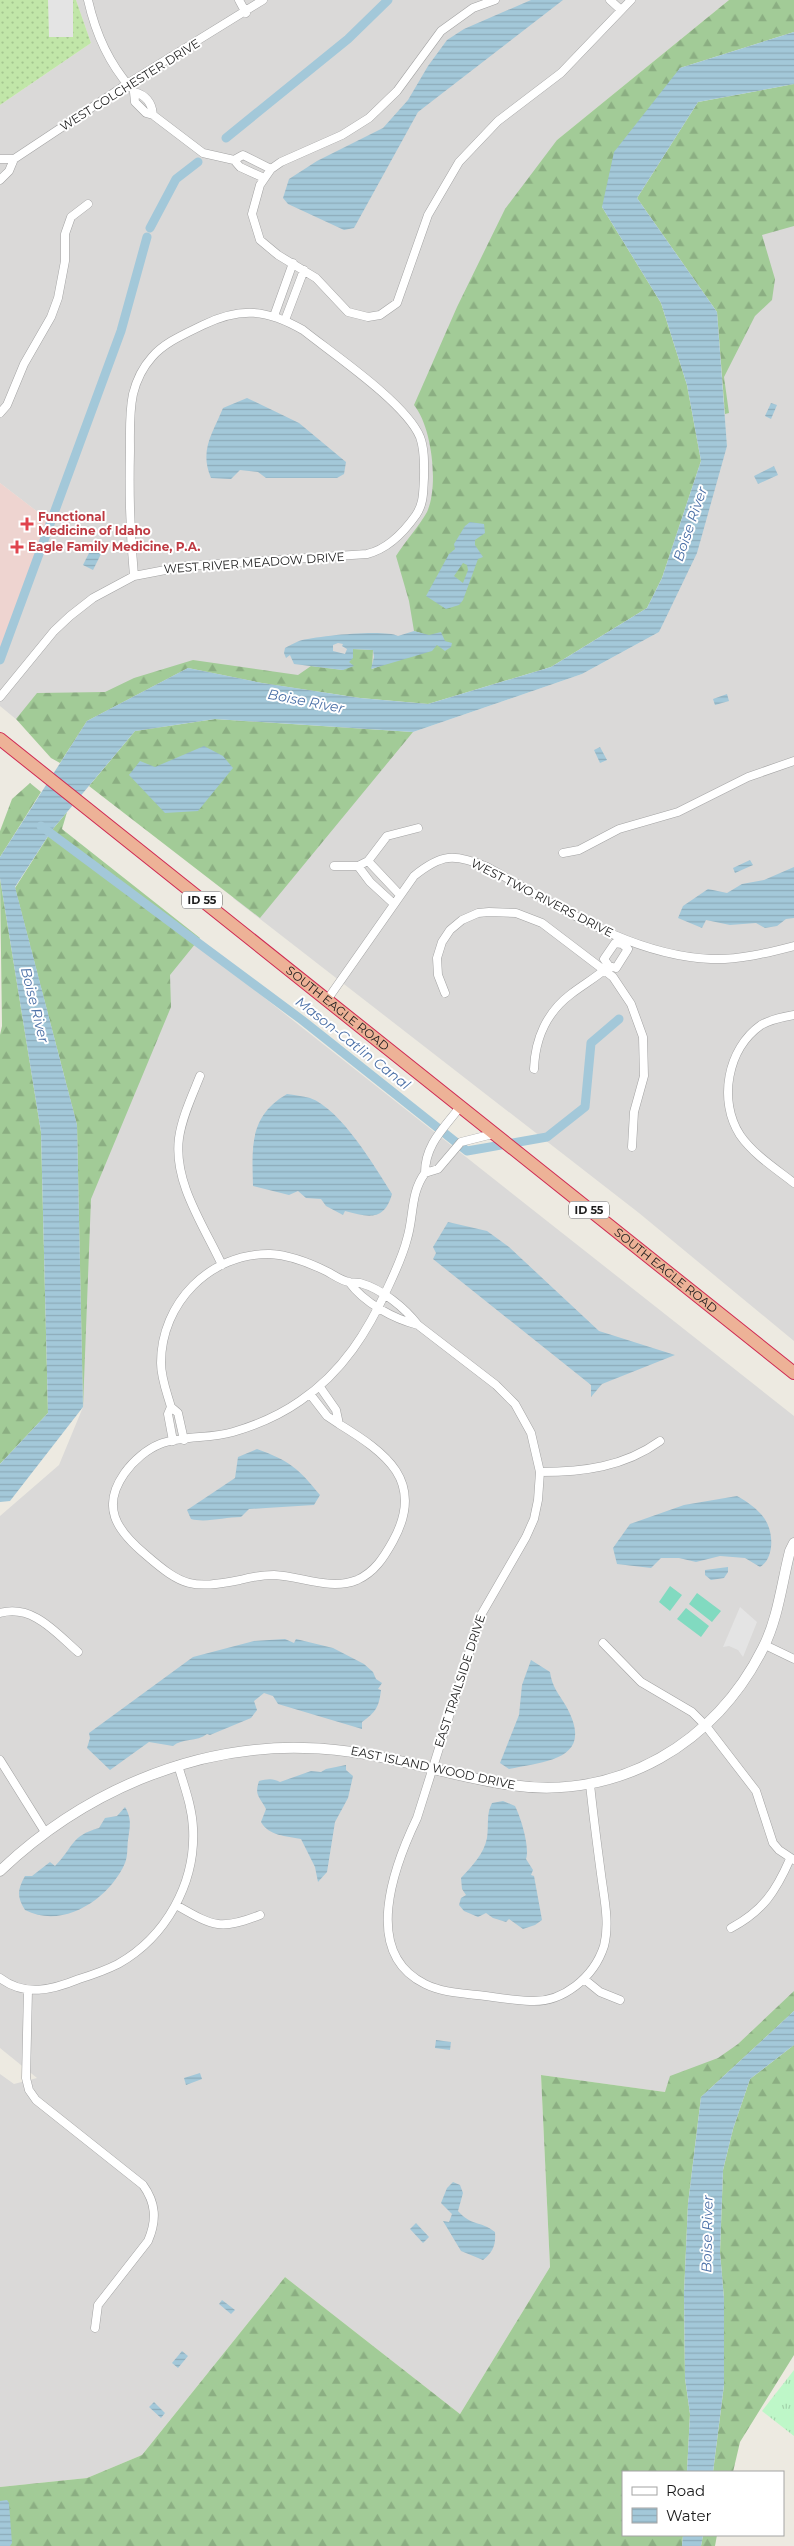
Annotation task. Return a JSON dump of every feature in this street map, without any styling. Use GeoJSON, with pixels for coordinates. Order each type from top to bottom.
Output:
{"type":"FeatureCollection","features":[{"type":"Feature","properties":{"kind":"highway","name":"SOUTH EAGLE ROAD"},"geometry":{"type":"LineString","coordinates":[[0,738],[794,1373]]}},
{"type":"Feature","properties":{"kind":"street"},"geometry":{"type":"LineString","coordinates":[[88,0],[93,26],[127,84],[134,92],[143,94],[152,107],[154,115],[203,153],[234,160],[240,166],[264,178]]}},
{"type":"Feature","properties":{"kind":"street"},"geometry":{"type":"LineString","coordinates":[[239,0],[246,13]]}},
{"type":"Feature","properties":{"kind":"street","name":"WEST COLCHESTER DRIVE"},"geometry":{"type":"LineString","coordinates":[[0,180],[9,171],[14,159],[127,84],[246,13],[263,0]]}},
{"type":"Feature","properties":{"kind":"street"},"geometry":{"type":"LineString","coordinates":[[495,0],[474,8],[441,31],[397,91],[369,118],[342,135],[292,157],[271,169],[264,178],[256,196],[252,214],[260,240],[268,248],[316,278],[348,312],[368,317],[389,310],[397,303],[428,215],[459,162],[498,121],[561,73],[631,0]]}},
{"type":"Feature","properties":{"kind":"street"},"geometry":{"type":"LineString","coordinates":[[610,0],[621,10]]}},
{"type":"Feature","properties":{"kind":"street"},"geometry":{"type":"LineString","coordinates":[[234,160],[243,155],[271,169]]}},
{"type":"Feature","properties":{"kind":"street"},"geometry":{"type":"LineString","coordinates":[[0,159],[14,159]]}},
{"type":"Feature","properties":{"kind":"street"},"geometry":{"type":"LineString","coordinates":[[0,414],[7,405],[24,364],[51,317],[58,298],[65,269],[65,234],[71,217],[88,204]]}},
{"type":"Feature","properties":{"kind":"street"},"geometry":{"type":"LineString","coordinates":[[274,316],[293,263]]}},
{"type":"Feature","properties":{"kind":"street"},"geometry":{"type":"LineString","coordinates":[[134,576],[129,518],[130,408],[140,376],[151,358],[163,347],[222,316],[250,312],[286,320],[304,270]]}},
{"type":"Feature","properties":{"kind":"street","name":"WEST RIVER MEADOW DRIVE"},"geometry":{"type":"LineString","coordinates":[[0,697],[54,631],[70,616],[93,598],[134,576],[186,566],[378,552],[392,542],[419,510],[423,497],[424,458],[421,439],[414,424],[399,407],[303,330],[286,320]]}},
{"type":"Feature","properties":{"kind":"street"},"geometry":{"type":"LineString","coordinates":[[563,853],[579,850],[620,829],[678,812],[748,777],[794,761]]}},
{"type":"Feature","properties":{"kind":"street"},"geometry":{"type":"LineString","coordinates":[[334,866],[358,866],[368,861],[387,836],[418,828]]}},
{"type":"Feature","properties":{"kind":"street","name":"WEST TWO RIVERS DRIVE"},"geometry":{"type":"LineString","coordinates":[[327,1000],[414,876],[432,862],[450,858],[468,859],[486,867],[623,941],[674,953],[711,959],[738,958],[794,946]]}},
{"type":"Feature","properties":{"kind":"street"},"geometry":{"type":"LineString","coordinates":[[368,861],[400,895]]}},
{"type":"Feature","properties":{"kind":"street"},"geometry":{"type":"LineString","coordinates":[[358,866],[370,882],[394,904]]}},
{"type":"Feature","properties":{"kind":"street"},"geometry":{"type":"LineString","coordinates":[[445,993],[438,975],[437,958],[442,942],[456,925],[478,913],[503,912],[528,916],[542,923],[607,968],[616,968],[628,949],[623,941],[615,943],[604,960],[607,968],[626,994],[638,1019],[643,1037],[644,1076],[634,1112],[632,1147]]}},
{"type":"Feature","properties":{"kind":"street"},"geometry":{"type":"LineString","coordinates":[[534,1068],[538,1036],[546,1022],[570,995],[607,968]]}},
{"type":"Feature","properties":{"kind":"street"},"geometry":{"type":"LineString","coordinates":[[794,1015],[772,1020],[761,1026],[746,1039],[732,1064],[727,1091],[728,1106],[739,1134],[756,1152],[794,1183]]}},
{"type":"Feature","properties":{"kind":"street"},"geometry":{"type":"LineString","coordinates":[[200,1076],[179,1136],[179,1162],[186,1189],[222,1265]]}},
{"type":"Feature","properties":{"kind":"street"},"geometry":{"type":"LineString","coordinates":[[310,1394],[328,1416],[387,1457],[397,1472],[403,1487],[404,1510],[398,1531],[378,1565],[357,1580],[330,1584],[267,1575],[207,1586],[190,1585],[177,1579],[151,1560],[125,1534],[114,1514],[112,1503],[117,1484],[122,1475],[150,1449],[173,1441],[219,1436],[250,1427],[282,1412],[320,1387],[355,1349],[379,1307],[404,1250],[415,1192],[425,1173],[425,1158],[435,1139],[460,1107]]}},
{"type":"Feature","properties":{"kind":"street"},"geometry":{"type":"LineString","coordinates":[[425,1173],[438,1169],[462,1142],[493,1134]]}},
{"type":"Feature","properties":{"kind":"street"},"geometry":{"type":"LineString","coordinates":[[184,1440],[178,1413],[171,1408],[164,1383],[161,1363],[162,1348],[169,1320],[184,1294],[196,1282],[222,1265],[254,1255],[287,1256],[312,1264],[348,1282],[361,1283],[384,1295],[408,1312],[418,1325]]}},
{"type":"Feature","properties":{"kind":"street"},"geometry":{"type":"LineString","coordinates":[[348,1282],[356,1292],[401,1321],[418,1325]]}},
{"type":"Feature","properties":{"kind":"street","name":"EAST TRAILSIDE DRIVE"},"geometry":{"type":"LineString","coordinates":[[418,1325],[496,1385],[515,1404],[530,1430],[540,1472],[538,1500],[534,1519],[526,1537],[481,1616],[417,1818],[403,1847],[388,1912],[388,1938],[393,1951],[402,1965],[414,1978],[440,1989],[532,2002],[563,1994],[584,1978]]}},
{"type":"Feature","properties":{"kind":"street"},"geometry":{"type":"LineString","coordinates":[[320,1387],[336,1410],[339,1424]]}},
{"type":"Feature","properties":{"kind":"street"},"geometry":{"type":"LineString","coordinates":[[171,1408],[168,1414],[173,1441]]}},
{"type":"Feature","properties":{"kind":"street"},"geometry":{"type":"LineString","coordinates":[[540,1472],[569,1472],[608,1466],[643,1453],[660,1441]]}},
{"type":"Feature","properties":{"kind":"street","name":"EAST ISLAND WOOD DRIVE"},"geometry":{"type":"LineString","coordinates":[[0,1871],[45,1832],[102,1796],[150,1774],[178,1765],[241,1752],[300,1748],[359,1752],[512,1786],[551,1788],[590,1784],[619,1777],[655,1762],[706,1726],[734,1696],[765,1645],[790,1551],[794,1543]]}},
{"type":"Feature","properties":{"kind":"street"},"geometry":{"type":"LineString","coordinates":[[0,1613],[22,1612],[38,1617],[78,1652]]}},
{"type":"Feature","properties":{"kind":"street"},"geometry":{"type":"LineString","coordinates":[[602,1643],[641,1682],[692,1712],[706,1726],[751,1783],[760,1800],[773,1843],[792,1859],[765,1904],[750,1918],[732,1928]]}},
{"type":"Feature","properties":{"kind":"street"},"geometry":{"type":"LineString","coordinates":[[765,1645],[794,1659]]}},
{"type":"Feature","properties":{"kind":"street"},"geometry":{"type":"LineString","coordinates":[[0,1760],[45,1832]]}},
{"type":"Feature","properties":{"kind":"street"},"geometry":{"type":"LineString","coordinates":[[0,1978],[28,1990],[51,1989],[118,1964],[150,1940],[176,1906],[190,1868],[193,1838],[190,1808],[178,1765]]}},
{"type":"Feature","properties":{"kind":"street"},"geometry":{"type":"LineString","coordinates":[[590,1784],[607,1925],[601,1954],[584,1978],[600,1992],[620,2000]]}},
{"type":"Feature","properties":{"kind":"street"},"geometry":{"type":"LineString","coordinates":[[176,1906],[205,1921],[224,1926],[234,1925],[260,1915]]}},
{"type":"Feature","properties":{"kind":"street"},"geometry":{"type":"LineString","coordinates":[[28,1990],[26,2078],[29,2090],[40,2103],[143,2184],[152,2198],[154,2229],[148,2241],[98,2305],[95,2328]]}},
{"type":"Feature","properties":{"kind":"shaded area"},"geometry":{"type":"Polygon","coordinates":[[[48,0],[73,0],[73,37],[49,37],[48,0]]]}},
{"type":"Feature","properties":{"kind":"shaded area"},"geometry":{"type":"Polygon","coordinates":[[[76,0],[729,0],[557,140],[459,658],[56,752],[0,706],[0,657],[5,650],[52,523],[0,483],[0,105],[91,43],[76,0]]]}},
{"type":"Feature","properties":{"kind":"shaded area"},"geometry":{"type":"Polygon","coordinates":[[[794,84],[794,1341],[639,1213],[233,898],[413,732],[582,674],[659,632],[727,446],[717,312],[794,84]]]}},
{"type":"Feature","properties":{"kind":"shaded area"},"geometry":{"type":"Polygon","coordinates":[[[0,483],[52,523],[5,650],[0,657],[0,483]]]}},
{"type":"Feature","properties":{"kind":"shaded area"},"geometry":{"type":"Polygon","coordinates":[[[52,830],[794,1416],[794,2011],[701,2097],[541,2075],[550,2267],[460,2414],[285,2277],[142,2455],[87,2478],[0,2487],[0,2074],[14,2084],[37,2078],[0,2048],[0,1516],[59,1465],[83,1407],[52,830]]]}},
{"type":"Feature","properties":{"kind":"shaded area"},"geometry":{"type":"Polygon","coordinates":[[[740,1607],[757,1622],[743,1657],[738,1650],[729,1646],[723,1647],[740,1607]]]}},
{"type":"Feature","properties":{"kind":"green space"},"geometry":{"type":"Polygon","coordinates":[[[0,0],[76,0],[91,43],[0,105],[0,0]]]}},
{"type":"Feature","properties":{"kind":"green space"},"geometry":{"type":"Polygon","coordinates":[[[729,0],[794,0],[794,32],[680,68],[602,207],[661,303],[687,385],[701,461],[662,578],[647,608],[551,667],[428,704],[360,698],[262,683],[188,668],[87,721],[60,763],[51,758],[16,719],[37,693],[105,692],[134,678],[193,660],[298,675],[311,666],[343,670],[349,662],[352,649],[373,650],[372,669],[445,641],[414,631],[409,601],[396,556],[424,517],[431,501],[433,487],[432,457],[425,427],[414,405],[457,307],[505,209],[557,140],[729,0]]]}},
{"type":"Feature","properties":{"kind":"green space"},"geometry":{"type":"Polygon","coordinates":[[[794,84],[794,226],[762,235],[775,279],[772,300],[755,316],[724,377],[729,413],[725,414],[717,312],[637,198],[698,102],[794,84]]]}},
{"type":"Feature","properties":{"kind":"green space"},"geometry":{"type":"Polygon","coordinates":[[[215,719],[413,732],[260,918],[89,786],[135,731],[215,719]]]}},
{"type":"Feature","properties":{"kind":"green space"},"geometry":{"type":"Polygon","coordinates":[[[30,783],[41,792],[0,857],[0,831],[12,799],[30,783]]]}},
{"type":"Feature","properties":{"kind":"green space"},"geometry":{"type":"Polygon","coordinates":[[[67,812],[62,829],[200,938],[170,975],[171,1007],[91,1199],[83,1407],[77,1125],[15,888],[52,830],[67,812]]]}},
{"type":"Feature","properties":{"kind":"green space"},"geometry":{"type":"Polygon","coordinates":[[[0,878],[41,1132],[48,1413],[0,1464],[0,1035],[2,1026],[0,878]]]}},
{"type":"Feature","properties":{"kind":"green space"},"geometry":{"type":"Polygon","coordinates":[[[670,1586],[682,1595],[670,1611],[659,1602],[670,1586]]]}},
{"type":"Feature","properties":{"kind":"green space"},"geometry":{"type":"Polygon","coordinates":[[[697,1593],[721,1611],[712,1622],[689,1604],[697,1593]]]}},
{"type":"Feature","properties":{"kind":"green space"},"geometry":{"type":"Polygon","coordinates":[[[686,1608],[709,1626],[701,1637],[677,1619],[686,1608]]]}},
{"type":"Feature","properties":{"kind":"green space"},"geometry":{"type":"Polygon","coordinates":[[[794,1991],[794,2011],[701,2097],[688,2204],[684,2294],[685,2378],[690,2414],[687,2471],[622,2471],[622,2536],[683,2536],[682,2546],[0,2546],[0,2487],[87,2478],[142,2455],[285,2277],[460,2414],[550,2267],[541,2075],[665,2092],[670,2076],[718,2058],[738,2044],[794,1991]]]}},
{"type":"Feature","properties":{"kind":"green space"},"geometry":{"type":"Polygon","coordinates":[[[794,2045],[794,2355],[740,2442],[733,2471],[713,2471],[724,2385],[724,2299],[720,2252],[723,2170],[733,2129],[750,2079],[794,2045]]]}},
{"type":"Feature","properties":{"kind":"green space"},"geometry":{"type":"Polygon","coordinates":[[[794,2370],[794,2436],[762,2411],[794,2370]]]}},
{"type":"Feature","properties":{"kind":"green space"},"geometry":{"type":"Polygon","coordinates":[[[703,2536],[717,2536],[715,2546],[701,2546],[703,2536]]]}},
{"type":"Feature","properties":{"kind":"water"},"geometry":{"type":"Polygon","coordinates":[[[531,0],[563,0],[418,112],[354,228],[344,230],[288,204],[283,198],[289,179],[317,161],[383,128],[408,100],[428,66],[447,40],[464,29],[531,0]]]}},
{"type":"Feature","properties":{"kind":"water","name":"Boise River"},"geometry":{"type":"Polygon","coordinates":[[[794,32],[794,84],[698,102],[637,198],[717,312],[727,446],[697,553],[659,632],[582,674],[413,732],[215,719],[135,731],[52,830],[15,887],[77,1125],[83,1407],[10,1501],[0,1502],[0,1464],[48,1413],[41,1132],[0,878],[0,857],[87,721],[188,668],[262,683],[360,698],[428,704],[551,667],[647,608],[662,578],[701,461],[687,385],[661,303],[602,207],[614,152],[680,68],[794,32]]]}},
{"type":"Feature","properties":{"kind":"water"},"geometry":{"type":"Polygon","coordinates":[[[247,398],[299,423],[346,462],[344,474],[337,478],[266,478],[258,472],[240,470],[231,479],[211,478],[206,459],[207,450],[223,408],[247,398]]]}},
{"type":"Feature","properties":{"kind":"water"},"geometry":{"type":"Polygon","coordinates":[[[771,403],[777,405],[771,419],[765,416],[771,403]]]}},
{"type":"Feature","properties":{"kind":"water"},"geometry":{"type":"Polygon","coordinates":[[[774,466],[778,475],[758,484],[754,476],[774,466]]]}},
{"type":"Feature","properties":{"kind":"water"},"geometry":{"type":"Polygon","coordinates":[[[470,522],[484,524],[485,533],[475,540],[475,545],[483,557],[478,559],[463,600],[459,605],[446,609],[426,596],[449,554],[455,549],[454,544],[465,526],[470,522]],[[463,563],[454,576],[463,583],[468,570],[467,565],[463,563]]]}},
{"type":"Feature","properties":{"kind":"water"},"geometry":{"type":"Polygon","coordinates":[[[95,541],[105,546],[93,570],[83,565],[95,541]]]}},
{"type":"Feature","properties":{"kind":"water"},"geometry":{"type":"Polygon","coordinates":[[[414,631],[429,635],[441,632],[445,641],[452,643],[451,647],[445,651],[437,645],[432,651],[371,669],[374,657],[373,650],[353,649],[353,658],[349,662],[354,666],[343,670],[294,664],[290,655],[286,658],[284,653],[285,648],[297,642],[320,637],[365,633],[398,636],[414,631]],[[343,644],[333,645],[333,651],[345,654],[347,649],[342,646],[343,644]]]}},
{"type":"Feature","properties":{"kind":"water"},"geometry":{"type":"Polygon","coordinates":[[[727,694],[729,701],[715,705],[713,699],[727,694]]]}},
{"type":"Feature","properties":{"kind":"water"},"geometry":{"type":"Polygon","coordinates":[[[204,746],[223,756],[233,768],[198,811],[165,813],[129,775],[140,761],[155,767],[204,746]]]}},
{"type":"Feature","properties":{"kind":"water"},"geometry":{"type":"Polygon","coordinates":[[[600,747],[607,760],[600,763],[594,750],[600,747]]]}},
{"type":"Feature","properties":{"kind":"water"},"geometry":{"type":"Polygon","coordinates":[[[750,860],[753,865],[735,873],[733,868],[750,860]]]}},
{"type":"Feature","properties":{"kind":"water"},"geometry":{"type":"Polygon","coordinates":[[[794,867],[794,918],[786,919],[777,926],[765,928],[756,923],[730,925],[706,920],[702,928],[678,918],[683,906],[708,889],[727,893],[742,884],[764,880],[794,867]]]}},
{"type":"Feature","properties":{"kind":"water"},"geometry":{"type":"Polygon","coordinates":[[[287,1094],[310,1098],[322,1104],[345,1126],[392,1194],[385,1209],[380,1213],[368,1216],[345,1211],[343,1215],[326,1206],[321,1199],[306,1198],[298,1191],[289,1195],[253,1186],[253,1146],[259,1122],[275,1103],[287,1094]]]}},
{"type":"Feature","properties":{"kind":"water"},"geometry":{"type":"Polygon","coordinates":[[[448,1222],[487,1231],[509,1247],[599,1331],[675,1355],[602,1384],[591,1397],[591,1385],[433,1259],[436,1253],[433,1247],[448,1222]]]}},
{"type":"Feature","properties":{"kind":"water"},"geometry":{"type":"Polygon","coordinates":[[[257,1449],[278,1457],[293,1466],[306,1478],[320,1495],[314,1505],[249,1509],[241,1517],[209,1520],[191,1519],[187,1510],[235,1478],[238,1457],[257,1449]]]}},
{"type":"Feature","properties":{"kind":"water"},"geometry":{"type":"Polygon","coordinates":[[[737,1496],[750,1504],[765,1519],[771,1535],[768,1559],[760,1567],[745,1558],[720,1556],[696,1562],[679,1558],[661,1558],[651,1568],[617,1564],[613,1548],[630,1524],[684,1505],[737,1496]]]}},
{"type":"Feature","properties":{"kind":"water"},"geometry":{"type":"Polygon","coordinates":[[[728,1567],[728,1572],[724,1578],[711,1580],[705,1575],[705,1570],[728,1567]]]}},
{"type":"Feature","properties":{"kind":"water"},"geometry":{"type":"Polygon","coordinates":[[[285,1639],[294,1643],[296,1639],[333,1648],[364,1664],[373,1672],[376,1679],[382,1683],[378,1689],[381,1690],[380,1696],[376,1709],[362,1722],[362,1729],[278,1704],[273,1696],[264,1693],[254,1701],[257,1710],[251,1718],[210,1735],[207,1734],[173,1746],[149,1742],[110,1770],[87,1748],[90,1738],[89,1733],[193,1657],[254,1641],[285,1639]]]}},
{"type":"Feature","properties":{"kind":"water"},"geometry":{"type":"Polygon","coordinates":[[[531,1660],[550,1672],[554,1686],[574,1724],[575,1738],[571,1748],[563,1755],[551,1760],[509,1769],[500,1763],[519,1715],[522,1685],[531,1660]]]}},
{"type":"Feature","properties":{"kind":"water"},"geometry":{"type":"Polygon","coordinates":[[[346,1765],[346,1770],[353,1776],[348,1798],[335,1822],[327,1872],[318,1882],[315,1867],[301,1839],[273,1833],[264,1827],[261,1822],[266,1809],[258,1796],[259,1781],[272,1779],[280,1782],[311,1771],[321,1772],[326,1769],[346,1765]]]}},
{"type":"Feature","properties":{"kind":"water"},"geometry":{"type":"Polygon","coordinates":[[[503,1801],[515,1806],[520,1818],[526,1840],[526,1859],[533,1870],[531,1875],[534,1876],[542,1920],[535,1925],[523,1929],[509,1919],[506,1922],[493,1918],[486,1913],[478,1917],[464,1911],[459,1905],[461,1898],[466,1895],[462,1889],[461,1878],[477,1860],[487,1838],[490,1807],[492,1803],[503,1801]]]}},
{"type":"Feature","properties":{"kind":"water"},"geometry":{"type":"Polygon","coordinates":[[[125,1807],[130,1823],[127,1857],[118,1876],[109,1888],[97,1899],[70,1913],[55,1916],[40,1915],[25,1910],[19,1893],[20,1885],[25,1876],[32,1876],[50,1862],[55,1866],[77,1839],[99,1828],[105,1818],[117,1816],[125,1807]]]}},
{"type":"Feature","properties":{"kind":"water","name":"Boise River"},"geometry":{"type":"Polygon","coordinates":[[[794,2011],[794,2045],[750,2079],[733,2129],[723,2170],[720,2252],[724,2299],[724,2385],[713,2471],[687,2471],[690,2414],[685,2378],[684,2294],[688,2204],[701,2097],[794,2011]]]}},
{"type":"Feature","properties":{"kind":"water"},"geometry":{"type":"Polygon","coordinates":[[[436,2040],[451,2042],[450,2050],[435,2048],[436,2040]]]}},
{"type":"Feature","properties":{"kind":"water"},"geometry":{"type":"Polygon","coordinates":[[[200,2073],[202,2079],[186,2085],[184,2078],[200,2073]]]}},
{"type":"Feature","properties":{"kind":"water"},"geometry":{"type":"Polygon","coordinates":[[[453,2182],[460,2185],[463,2193],[458,2211],[472,2222],[490,2228],[495,2232],[493,2248],[483,2260],[461,2251],[443,2221],[449,2222],[452,2214],[441,2203],[447,2188],[453,2182]]]}},
{"type":"Feature","properties":{"kind":"water"},"geometry":{"type":"Polygon","coordinates":[[[416,2223],[429,2237],[423,2243],[410,2229],[416,2223]]]}},
{"type":"Feature","properties":{"kind":"water"},"geometry":{"type":"Polygon","coordinates":[[[222,2300],[235,2310],[231,2314],[219,2304],[222,2300]]]}},
{"type":"Feature","properties":{"kind":"water"},"geometry":{"type":"Polygon","coordinates":[[[182,2351],[188,2356],[178,2368],[172,2363],[182,2351]]]}},
{"type":"Feature","properties":{"kind":"water"},"geometry":{"type":"Polygon","coordinates":[[[154,2402],[165,2413],[161,2418],[149,2407],[154,2402]]]}},
{"type":"Feature","properties":{"kind":"water"},"geometry":{"type":"Polygon","coordinates":[[[7,2500],[9,2503],[12,2543],[10,2546],[0,2546],[0,2501],[7,2500]]]}},
{"type":"Feature","properties":{"kind":"water"},"geometry":{"type":"Polygon","coordinates":[[[683,2536],[703,2536],[701,2546],[682,2546],[683,2536]]]}},
{"type":"Feature","properties":{"kind":"waterway"},"geometry":{"type":"LineString","coordinates":[[226,138],[348,39],[388,0]]}},
{"type":"Feature","properties":{"kind":"waterway"},"geometry":{"type":"LineString","coordinates":[[150,228],[176,179],[198,162]]}},
{"type":"Feature","properties":{"kind":"waterway"},"geometry":{"type":"LineString","coordinates":[[0,660],[121,331],[147,237]]}},
{"type":"Feature","properties":{"kind":"waterway","name":"Mason-Catlin Canal"},"geometry":{"type":"LineString","coordinates":[[41,826],[302,1020],[467,1151],[547,1137],[585,1107],[591,1043],[619,1019]]}},
{"type":"Feature","properties":{"kind":"place","name":"Functional Medicine of Idaho"},"geometry":{"type":"Point","coordinates":[27,524]}},
{"type":"Feature","properties":{"kind":"place","name":"Eagle Family Medicine, P.A."},"geometry":{"type":"Point","coordinates":[17,547]}}]}
